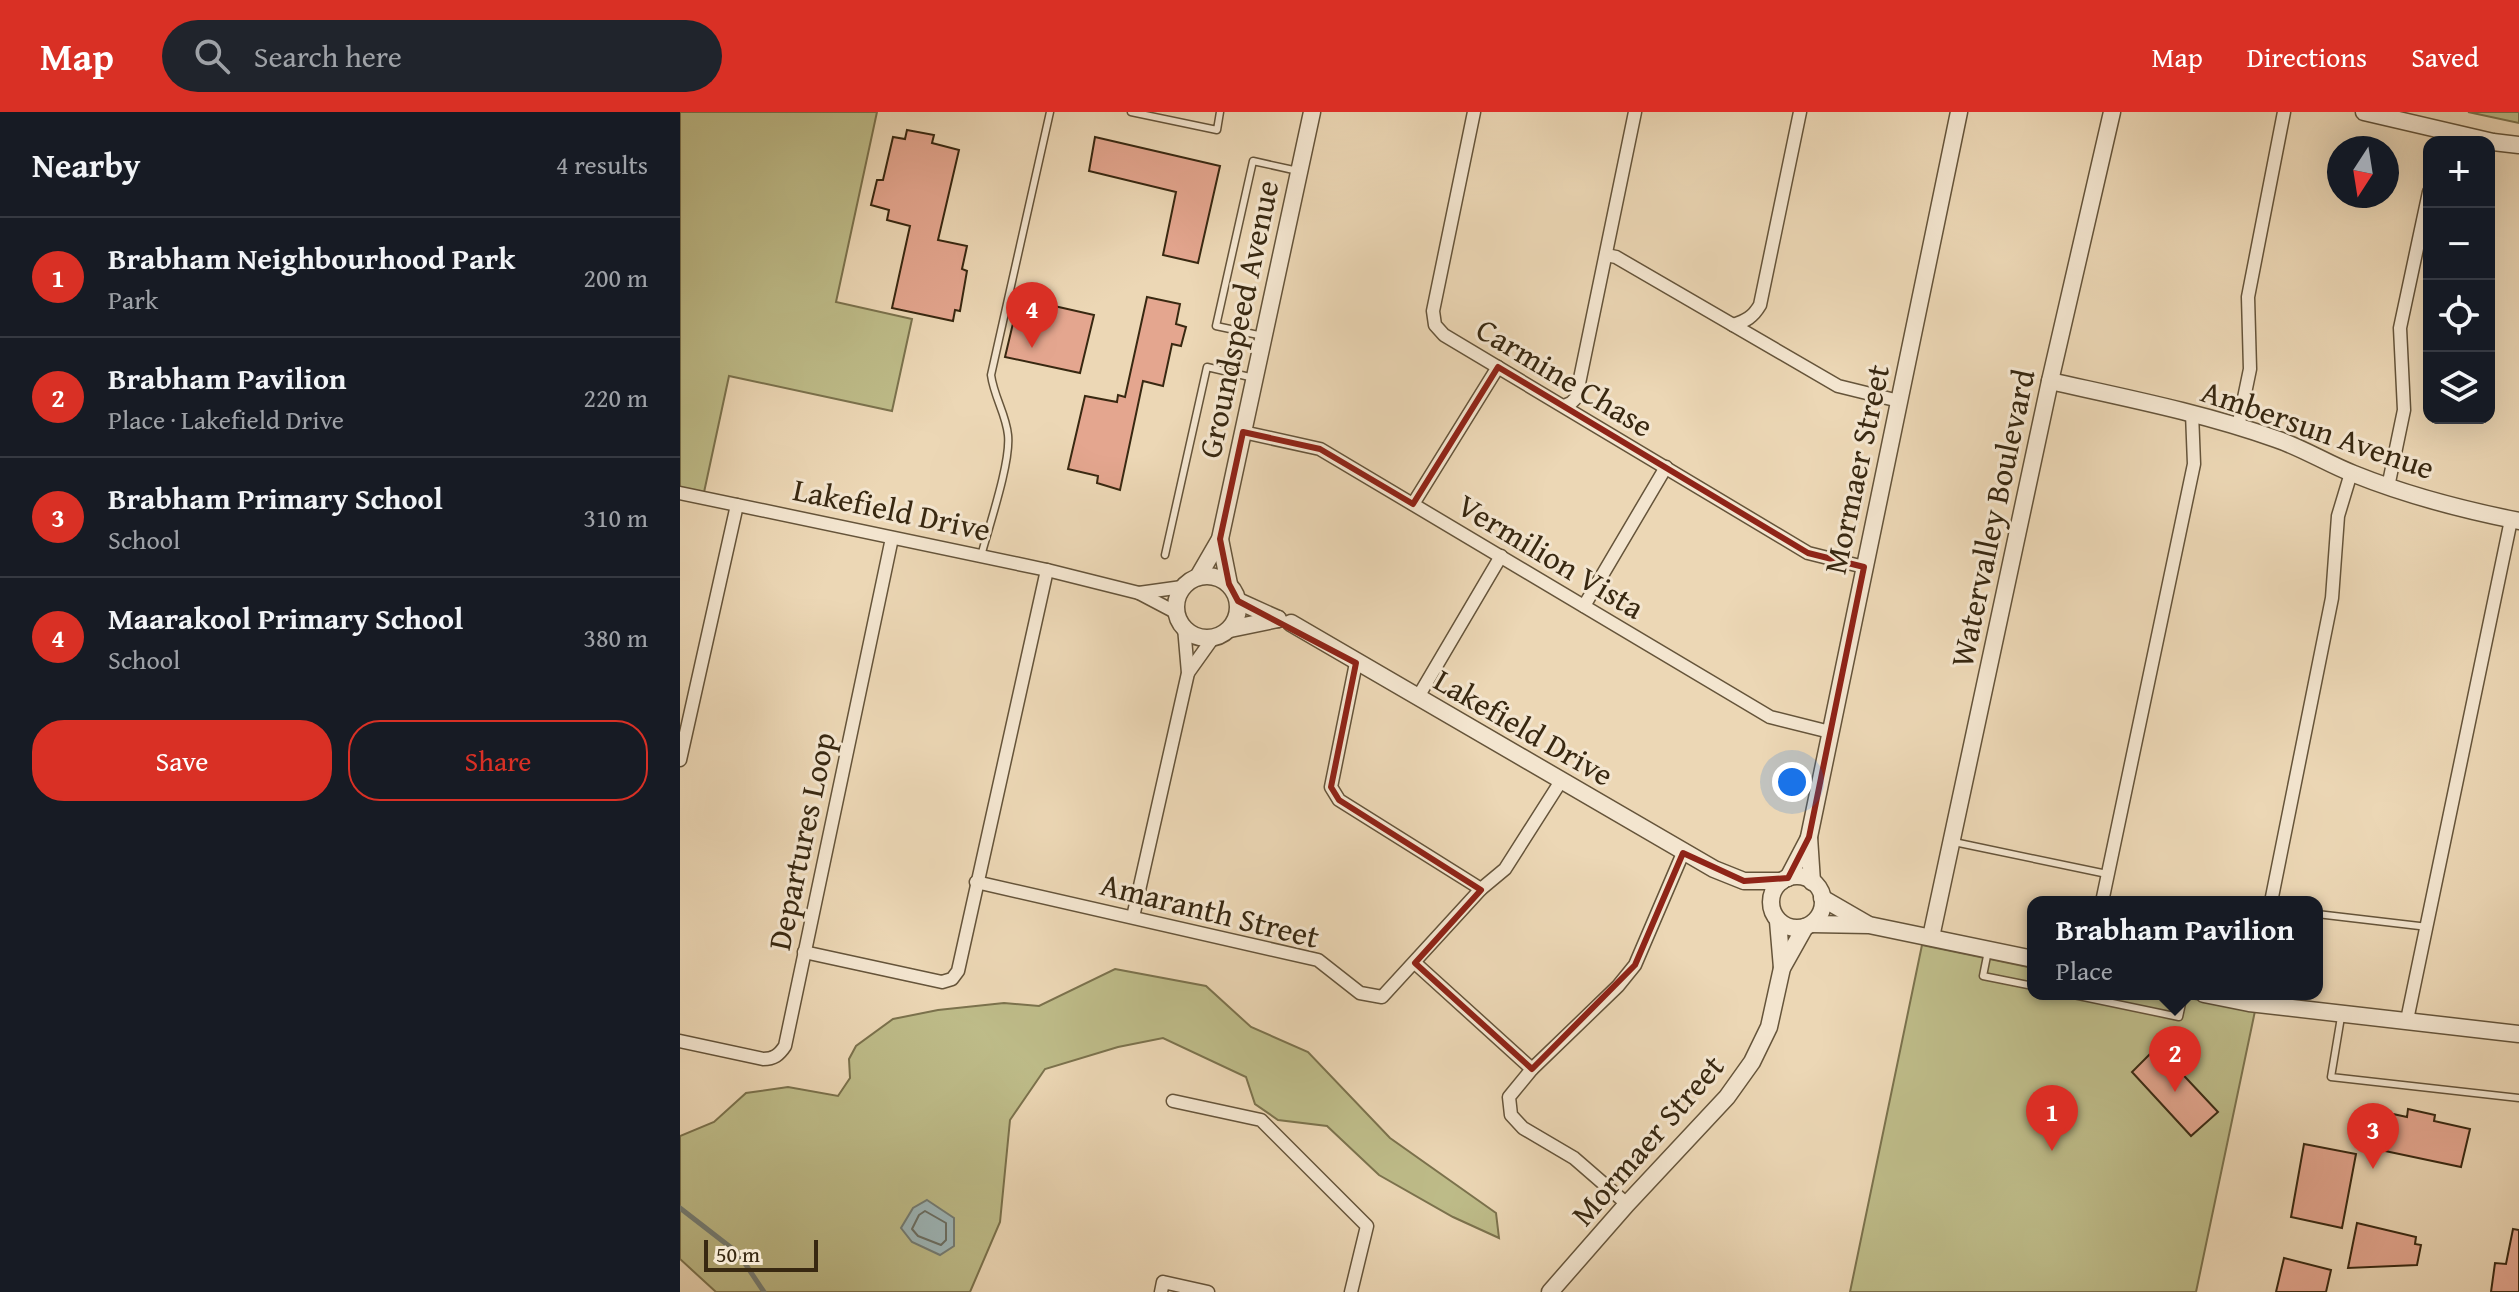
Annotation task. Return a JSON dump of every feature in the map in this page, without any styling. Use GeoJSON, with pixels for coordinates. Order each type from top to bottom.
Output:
{"type":"FeatureCollection","features":[{"type":"Feature","properties":{"kind":"street","name":"Groundspeed Avenue"},"geometry":{"type":"LineString","coordinates":[[1198,577],[1220,539],[1312,112]]}},
{"type":"Feature","properties":{"kind":"street","name":"Carmine Chase"},"geometry":{"type":"LineString","coordinates":[[1474,112],[1433,311],[1435,325],[1444,335],[1808,553],[1864,567]]}},
{"type":"Feature","properties":{"kind":"street"},"geometry":{"type":"LineString","coordinates":[[1564,406],[1576,398],[1635,112]]}},
{"type":"Feature","properties":{"kind":"street"},"geometry":{"type":"LineString","coordinates":[[1733,325],[1746,321],[1760,305],[1800,112]]}},
{"type":"Feature","properties":{"kind":"street","name":"Mormaer Street"},"geometry":{"type":"LineString","coordinates":[[1812,882],[1809,837],[1959,112]]}},
{"type":"Feature","properties":{"kind":"street","name":"Watervalley Boulevard"},"geometry":{"type":"LineString","coordinates":[[1931,937],[2050,381],[2112,112]]}},
{"type":"Feature","properties":{"kind":"street"},"geometry":{"type":"LineString","coordinates":[[2238,427],[2250,369],[2248,297],[2284,112]]}},
{"type":"Feature","properties":{"kind":"street"},"geometry":{"type":"LineString","coordinates":[[2364,112],[2441,136]]}},
{"type":"Feature","properties":{"kind":"street"},"geometry":{"type":"LineString","coordinates":[[2495,142],[2519,145]]}},
{"type":"Feature","properties":{"kind":"street"},"geometry":{"type":"LineString","coordinates":[[2388,487],[2404,410],[2400,328],[2426,208]]}},
{"type":"Feature","properties":{"kind":"street"},"geometry":{"type":"LineString","coordinates":[[1606,255],[1616,257],[1838,386],[1899,401]]}},
{"type":"Feature","properties":{"kind":"street"},"geometry":{"type":"LineString","coordinates":[[1413,504],[1498,367]]}},
{"type":"Feature","properties":{"kind":"street","name":"Ambersun Avenue"},"geometry":{"type":"LineString","coordinates":[[2050,381],[2192,413],[2278,439],[2388,487],[2515,520]]}},
{"type":"Feature","properties":{"kind":"street"},"geometry":{"type":"LineString","coordinates":[[2103,896],[2194,464],[2192,413]]}},
{"type":"Feature","properties":{"kind":"street","name":"Vermilion Vista"},"geometry":{"type":"LineString","coordinates":[[1243,432],[1320,449],[1770,717],[1830,732]]}},
{"type":"Feature","properties":{"kind":"street"},"geometry":{"type":"LineString","coordinates":[[1584,606],[1666,467]]}},
{"type":"Feature","properties":{"kind":"street"},"geometry":{"type":"LineString","coordinates":[[2272,896],[2332,598],[2338,516],[2351,473]]}},
{"type":"Feature","properties":{"kind":"street","name":"Lakefield Drive"},"geometry":{"type":"LineString","coordinates":[[680,493],[1047,570],[1139,593],[1180,620]]}},
{"type":"Feature","properties":{"kind":"street"},"geometry":{"type":"LineString","coordinates":[[680,760],[737,505]]}},
{"type":"Feature","properties":{"kind":"street"},"geometry":{"type":"LineString","coordinates":[[2407,1020],[2515,520]]}},
{"type":"Feature","properties":{"kind":"street","name":"Departures Loop"},"geometry":{"type":"LineString","coordinates":[[680,1041],[763,1059],[772,1059],[785,1046],[892,538]]}},
{"type":"Feature","properties":{"kind":"street","name":"Groundspeed Avenue"},"geometry":{"type":"LineString","coordinates":[[1220,539],[1229,584]]}},
{"type":"Feature","properties":{"kind":"street"},"geometry":{"type":"LineString","coordinates":[[1418,697],[1501,556]]}},
{"type":"Feature","properties":{"kind":"street"},"geometry":{"type":"LineString","coordinates":[[804,952],[932,981],[952,979],[958,971],[1047,570]]}},
{"type":"Feature","properties":{"kind":"street"},"geometry":{"type":"LineString","coordinates":[[1133,917],[1188,673],[1177,597],[1182,587],[1198,577],[1211,575],[1229,584],[1238,601],[1239,611],[1230,629]]}},
{"type":"Feature","properties":{"kind":"street","name":"Lakefield Drive"},"geometry":{"type":"LineString","coordinates":[[1139,593],[1182,587]]}},
{"type":"Feature","properties":{"kind":"street","name":"Lakefield Drive"},"geometry":{"type":"LineString","coordinates":[[1238,601],[1284,621],[1714,869],[1744,881],[1785,880]]}},
{"type":"Feature","properties":{"kind":"street"},"geometry":{"type":"LineString","coordinates":[[1180,620],[1197,636],[1213,638]]}},
{"type":"Feature","properties":{"kind":"street"},"geometry":{"type":"LineString","coordinates":[[1188,673],[1213,638],[1230,629],[1284,621]]}},
{"type":"Feature","properties":{"kind":"street"},"geometry":{"type":"LineString","coordinates":[[1356,663],[1331,787],[1339,800],[1481,889]]}},
{"type":"Feature","properties":{"kind":"street","name":"Amaranth Street"},"geometry":{"type":"LineString","coordinates":[[976,882],[1318,960],[1360,993],[1382,997],[1481,889],[1505,869],[1561,781]]}},
{"type":"Feature","properties":{"kind":"street","name":"Mormaer Street"},"geometry":{"type":"LineString","coordinates":[[1785,880],[1809,837]]}},
{"type":"Feature","properties":{"kind":"street"},"geometry":{"type":"LineString","coordinates":[[1627,1204],[1574,1158],[1523,1128],[1511,1115],[1509,1097],[1532,1069],[1618,986],[1635,965],[1683,853]]}},
{"type":"Feature","properties":{"kind":"street"},"geometry":{"type":"LineString","coordinates":[[1809,925],[1821,913],[1820,890],[1802,877],[1785,880],[1773,892],[1775,914],[1791,928],[1869,925],[2027,958]]}},
{"type":"Feature","properties":{"kind":"street","name":"Lakefield Drive"},"geometry":{"type":"LineString","coordinates":[[1744,881],[1775,914]]}},
{"type":"Feature","properties":{"kind":"street"},"geometry":{"type":"LineString","coordinates":[[1822,898],[1869,925]]}},
{"type":"Feature","properties":{"kind":"street","name":"Mormaer Street"},"geometry":{"type":"LineString","coordinates":[[1775,914],[1782,968]]}},
{"type":"Feature","properties":{"kind":"street","name":"Mormaer Street"},"geometry":{"type":"LineString","coordinates":[[1550,1292],[1727,1097],[1752,1062],[1769,1027],[1782,968],[1809,925]]}},
{"type":"Feature","properties":{"kind":"street"},"geometry":{"type":"LineString","coordinates":[[1415,963],[1532,1069]]}},
{"type":"Feature","properties":{"kind":"street"},"geometry":{"type":"LineString","coordinates":[[2262,1000],[2342,1013],[2519,1034]]}},
{"type":"Feature","properties":{"kind":"street"},"geometry":{"type":"LineString","coordinates":[[1173,1101],[1261,1120],[1367,1226],[1351,1292]]}},
{"type":"Feature","properties":{"kind":"street"},"geometry":{"type":"LineString","coordinates":[[1161,1292],[1163,1282],[1208,1292]]}},
{"type":"Feature","properties":{"kind":"lane"},"geometry":{"type":"LineString","coordinates":[[981,556],[1009,444],[1006,420],[991,375],[1050,112]]}},
{"type":"Feature","properties":{"kind":"lane"},"geometry":{"type":"LineString","coordinates":[[1131,112],[1217,130],[1220,112]]}},
{"type":"Feature","properties":{"kind":"lane"},"geometry":{"type":"LineString","coordinates":[[1263,336],[1216,326],[1253,161],[1298,171]]}},
{"type":"Feature","properties":{"kind":"lane"},"geometry":{"type":"LineString","coordinates":[[1165,555],[1207,367],[1254,378]]}},
{"type":"Feature","properties":{"kind":"lane"},"geometry":{"type":"LineString","coordinates":[[1951,841],[2107,874]]}},
{"type":"Feature","properties":{"kind":"lane"},"geometry":{"type":"LineString","coordinates":[[2323,915],[2428,927]]}},
{"type":"Feature","properties":{"kind":"lane"},"geometry":{"type":"LineString","coordinates":[[1988,949],[1983,976],[2027,985]]}},
{"type":"Feature","properties":{"kind":"lane"},"geometry":{"type":"LineString","coordinates":[[2098,1000],[2179,1017],[2183,1000]]}},
{"type":"Feature","properties":{"kind":"lane"},"geometry":{"type":"LineString","coordinates":[[2342,1013],[2331,1077],[2519,1098]]}},
{"type":"Feature","properties":{"kind":"highlighted area"},"geometry":{"type":"Polygon","coordinates":[[[1498,367],[1808,553],[1864,567],[1809,837],[1788,878],[1744,881],[1683,853],[1635,965],[1532,1069],[1415,963],[1481,890],[1339,800],[1331,787],[1356,663],[1238,601],[1229,584],[1220,539],[1243,432],[1320,449],[1413,504],[1498,367]]]}},
{"type":"Feature","properties":{"kind":"shaded area"},"geometry":{"type":"Polygon","coordinates":[[[680,112],[877,112],[836,302],[912,319],[892,411],[729,376],[703,497],[680,492],[680,112]]]}},
{"type":"Feature","properties":{"kind":"shaded area"},"geometry":{"type":"Polygon","coordinates":[[[2468,112],[2519,112],[2519,123],[2468,112]]]}},
{"type":"Feature","properties":{"kind":"shaded area"},"geometry":{"type":"Polygon","coordinates":[[[1922,945],[2027,967],[2027,1000],[2199,1000],[2255,1011],[2196,1292],[1850,1292],[1922,945]]]}},
{"type":"Feature","properties":{"kind":"shaded area"},"geometry":{"type":"Polygon","coordinates":[[[1115,969],[1206,986],[1251,1027],[1308,1052],[1390,1138],[1496,1213],[1499,1238],[1453,1217],[1379,1175],[1327,1126],[1278,1120],[1255,1104],[1246,1077],[1163,1038],[1118,1047],[1045,1069],[1010,1120],[1000,1222],[970,1292],[716,1292],[680,1259],[680,1136],[714,1122],[746,1093],[788,1087],[838,1096],[850,1078],[849,1059],[856,1046],[893,1019],[938,1010],[1004,1003],[1039,1006],[1115,969]]]}},
{"type":"Feature","properties":{"kind":"water"},"geometry":{"type":"Polygon","coordinates":[[[927,1200],[954,1218],[954,1246],[940,1255],[912,1242],[901,1228],[913,1208],[927,1200]]]}},
{"type":"Feature","properties":{"kind":"building"},"geometry":{"type":"Polygon","coordinates":[[[907,130],[934,135],[932,143],[959,150],[938,240],[967,246],[962,269],[967,271],[960,311],[955,310],[953,321],[892,308],[910,226],[887,220],[889,210],[871,205],[877,180],[883,180],[893,137],[905,139],[907,130]]]}},
{"type":"Feature","properties":{"kind":"building"},"geometry":{"type":"Polygon","coordinates":[[[1095,137],[1220,166],[1198,263],[1163,255],[1176,192],[1089,171],[1095,137]]]}},
{"type":"Feature","properties":{"kind":"building"},"geometry":{"type":"Polygon","coordinates":[[[1147,297],[1180,304],[1176,324],[1186,327],[1181,346],[1172,344],[1163,386],[1143,381],[1120,490],[1097,483],[1098,476],[1068,469],[1085,396],[1117,402],[1118,395],[1125,397],[1147,297]]]}},
{"type":"Feature","properties":{"kind":"building"},"geometry":{"type":"Polygon","coordinates":[[[1019,298],[1094,315],[1080,373],[1005,357],[1019,298]]]}},
{"type":"Feature","properties":{"kind":"building"},"geometry":{"type":"Polygon","coordinates":[[[2157,1047],[2218,1112],[2191,1136],[2132,1072],[2157,1047]]]}},
{"type":"Feature","properties":{"kind":"building"},"geometry":{"type":"Polygon","coordinates":[[[2365,1108],[2407,1117],[2408,1109],[2435,1115],[2434,1121],[2470,1129],[2461,1167],[2366,1147],[2370,1129],[2361,1128],[2365,1108]]]}},
{"type":"Feature","properties":{"kind":"building"},"geometry":{"type":"Polygon","coordinates":[[[2304,1144],[2356,1154],[2342,1228],[2291,1217],[2304,1144]]]}},
{"type":"Feature","properties":{"kind":"building"},"geometry":{"type":"Polygon","coordinates":[[[2357,1223],[2416,1237],[2415,1244],[2421,1245],[2417,1265],[2348,1268],[2357,1223]]]}},
{"type":"Feature","properties":{"kind":"building"},"geometry":{"type":"Polygon","coordinates":[[[2513,1229],[2519,1230],[2519,1292],[2491,1292],[2495,1263],[2506,1264],[2513,1229]]]}},
{"type":"Feature","properties":{"kind":"building"},"geometry":{"type":"Polygon","coordinates":[[[2284,1258],[2331,1270],[2326,1292],[2276,1292],[2284,1258]]]}},
{"type":"Feature","properties":{"kind":"waterway"},"geometry":{"type":"LineString","coordinates":[[680,1208],[738,1253],[764,1292]]}},
{"type":"Feature","properties":{"kind":"place","name":"Maarakool Primary School"},"geometry":{"type":"Point","coordinates":[1032,348]}},
{"type":"Feature","properties":{"kind":"place","name":"Brabham Pavilion"},"geometry":{"type":"Point","coordinates":[2175,1092]}},
{"type":"Feature","properties":{"kind":"place","name":"Brabham Neighbourhood Park"},"geometry":{"type":"Point","coordinates":[2052,1151]}},
{"type":"Feature","properties":{"kind":"place","name":"Brabham Primary School"},"geometry":{"type":"Point","coordinates":[2373,1169]}}]}
